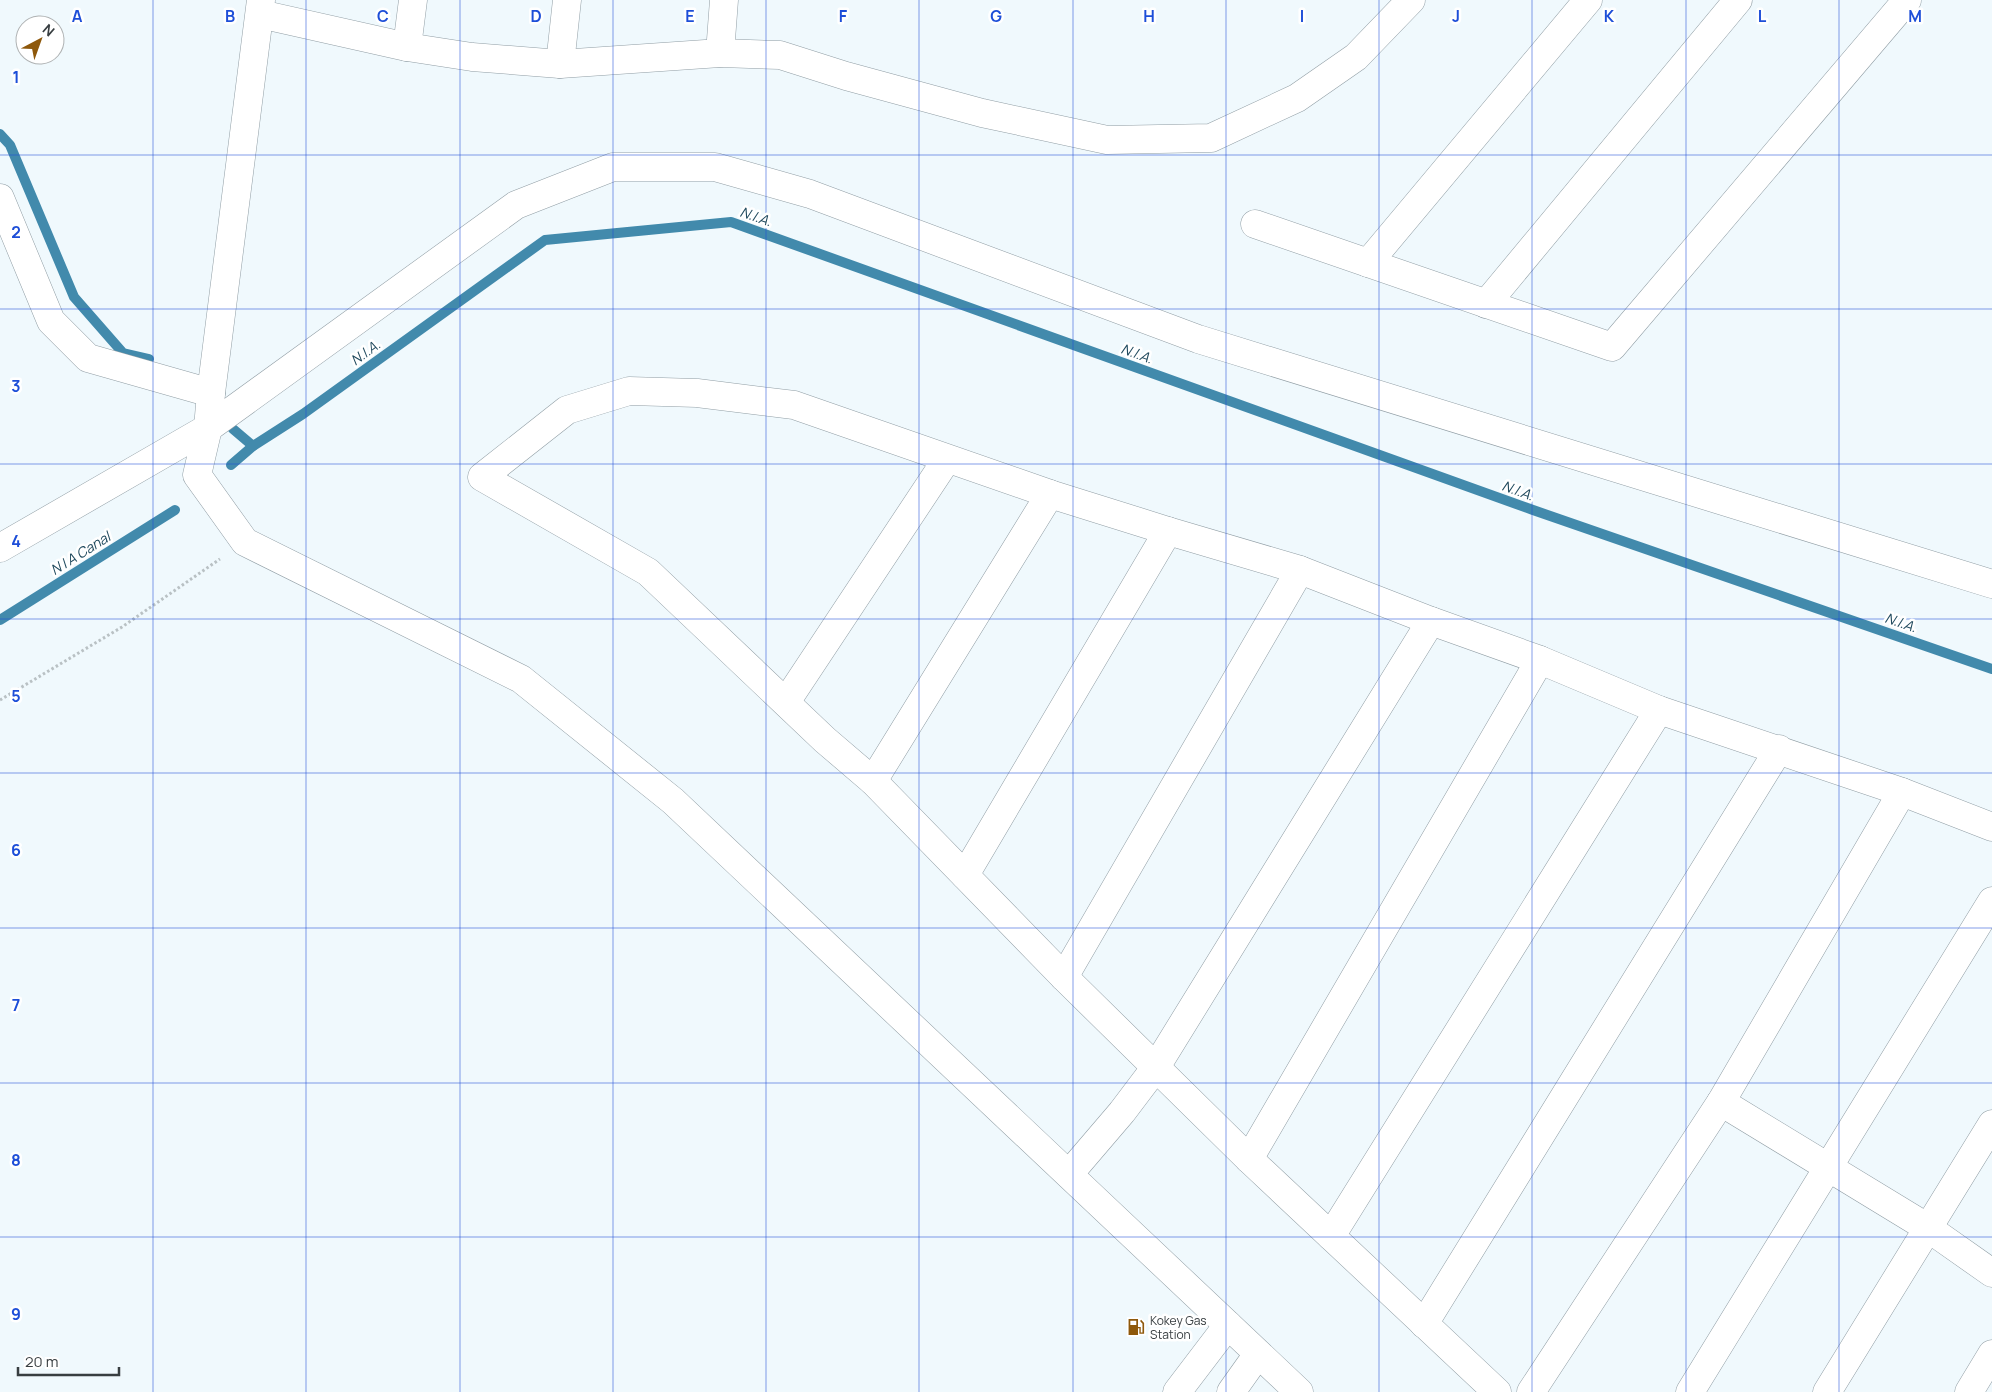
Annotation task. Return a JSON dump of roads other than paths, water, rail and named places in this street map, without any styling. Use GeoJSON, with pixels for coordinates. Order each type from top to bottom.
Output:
{"type":"FeatureCollection","features":[{"type":"Feature","properties":{"kind":"street"},"geometry":{"type":"LineString","coordinates":[[407,47],[413,0]]}},
{"type":"Feature","properties":{"kind":"street"},"geometry":{"type":"LineString","coordinates":[[560,64],[567,0]]}},
{"type":"Feature","properties":{"kind":"street"},"geometry":{"type":"LineString","coordinates":[[720,52],[724,0]]}},
{"type":"Feature","properties":{"kind":"street"},"geometry":{"type":"LineString","coordinates":[[1299,1392],[673,801],[520,679],[245,542],[197,475],[208,428],[261,7],[407,47],[472,56],[560,64],[720,52],[780,55],[846,76],[982,113],[1107,140],[1211,138],[1297,98],[1356,58],[1410,0]]}},
{"type":"Feature","properties":{"kind":"street"},"geometry":{"type":"LineString","coordinates":[[1368,263],[1588,0]]}},
{"type":"Feature","properties":{"kind":"street"},"geometry":{"type":"LineString","coordinates":[[1486,304],[1738,0]]}},
{"type":"Feature","properties":{"kind":"street"},"geometry":{"type":"LineString","coordinates":[[1256,224],[1612,347],[1907,0]]}},
{"type":"Feature","properties":{"kind":"street"},"geometry":{"type":"LineString","coordinates":[[0,548],[208,428],[516,206],[613,167],[715,167],[810,194],[1198,339],[1992,584]]}},
{"type":"Feature","properties":{"kind":"street"},"geometry":{"type":"LineString","coordinates":[[0,198],[51,322],[88,358],[211,393]]}},
{"type":"Feature","properties":{"kind":"street"},"geometry":{"type":"LineString","coordinates":[[1497,1392],[1249,1159],[1064,977],[874,781],[825,740],[648,572],[482,477],[567,410],[629,391],[697,393],[794,405],[1050,494],[1300,570],[1431,621],[1540,660],[1659,710],[1779,749],[1992,826]]}},
{"type":"Feature","properties":{"kind":"street"},"geometry":{"type":"LineString","coordinates":[[786,702],[947,459]]}},
{"type":"Feature","properties":{"kind":"street"},"geometry":{"type":"LineString","coordinates":[[874,781],[1050,494]]}},
{"type":"Feature","properties":{"kind":"street"},"geometry":{"type":"LineString","coordinates":[[965,875],[1168,531]]}},
{"type":"Feature","properties":{"kind":"street"},"geometry":{"type":"LineString","coordinates":[[1064,977],[1300,570]]}},
{"type":"Feature","properties":{"kind":"street"},"geometry":{"type":"LineString","coordinates":[[1069,1174],[1122,1112],[1156,1067],[1431,621]]}},
{"type":"Feature","properties":{"kind":"street"},"geometry":{"type":"LineString","coordinates":[[1249,1159],[1540,660]]}},
{"type":"Feature","properties":{"kind":"street"},"geometry":{"type":"LineString","coordinates":[[1331,1236],[1659,710]]}},
{"type":"Feature","properties":{"kind":"street"},"geometry":{"type":"LineString","coordinates":[[1424,1324],[1779,749]]}},
{"type":"Feature","properties":{"kind":"street"},"geometry":{"type":"LineString","coordinates":[[1530,1392],[1721,1102],[1902,792]]}},
{"type":"Feature","properties":{"kind":"street"},"geometry":{"type":"LineString","coordinates":[[1690,1392],[1992,901]]}},
{"type":"Feature","properties":{"kind":"street"},"geometry":{"type":"LineString","coordinates":[[1721,1102],[1928,1228],[1992,1273]]}},
{"type":"Feature","properties":{"kind":"street"},"geometry":{"type":"LineString","coordinates":[[1827,1392],[1992,1124]]}},
{"type":"Feature","properties":{"kind":"street"},"geometry":{"type":"LineString","coordinates":[[1177,1392],[1228,1325]]}},
{"type":"Feature","properties":{"kind":"street"},"geometry":{"type":"LineString","coordinates":[[1231,1392],[1258,1354]]}},
{"type":"Feature","properties":{"kind":"street"},"geometry":{"type":"LineString","coordinates":[[1969,1392],[1992,1354]]}},
{"type":"Feature","properties":{"kind":"waterway"},"geometry":{"type":"LineString","coordinates":[[0,134],[10,145],[74,297],[123,353],[149,359]]}},
{"type":"Feature","properties":{"kind":"waterway","name":"N.I.A."},"geometry":{"type":"LineString","coordinates":[[231,465],[253,446],[303,414],[545,240],[731,222],[1533,510],[1992,669]]}},
{"type":"Feature","properties":{"kind":"waterway"},"geometry":{"type":"LineString","coordinates":[[233,429],[253,446]]}},
{"type":"Feature","properties":{"kind":"waterway","name":"N I A Canal"},"geometry":{"type":"LineString","coordinates":[[0,620],[175,510]]}},
{"type":"Feature","properties":{"kind":"place","name":"Kokey Gas Station"},"geometry":{"type":"Point","coordinates":[1136,1327]}}]}
